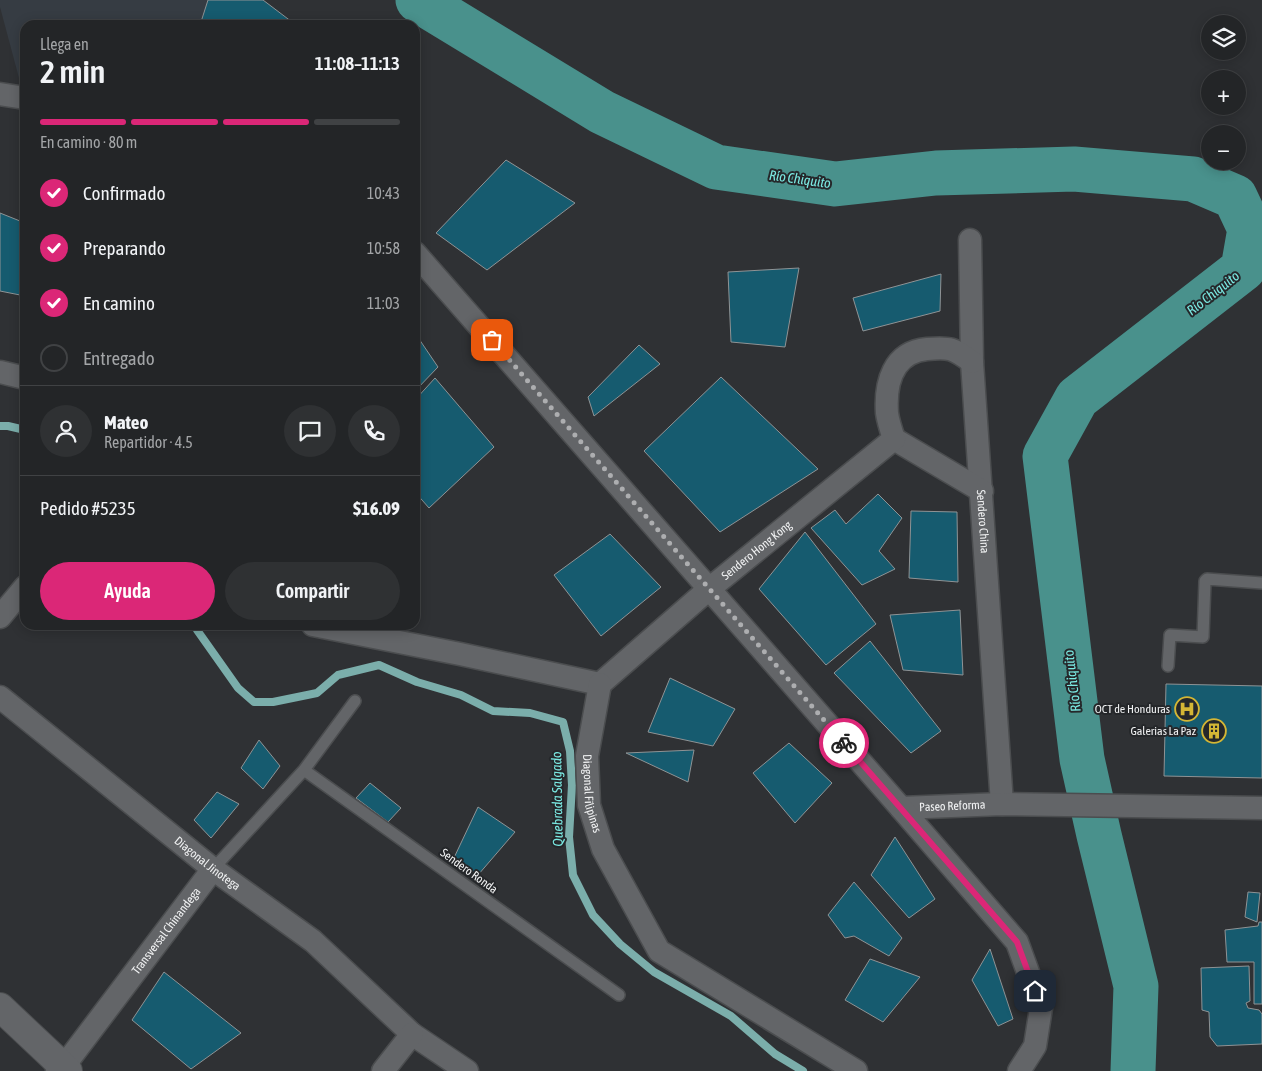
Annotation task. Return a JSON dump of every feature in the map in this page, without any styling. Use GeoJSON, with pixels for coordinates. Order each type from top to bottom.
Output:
{"type":"FeatureCollection","features":[{"type":"Feature","properties":{"kind":"street"},"geometry":{"type":"LineString","coordinates":[[0,94],[20,97]]}},
{"type":"Feature","properties":{"kind":"street","name":"Sendero China"},"geometry":{"type":"LineString","coordinates":[[970,240],[972,362],[1002,804]]}},
{"type":"Feature","properties":{"kind":"street","name":"Paseo Reforma"},"geometry":{"type":"LineString","coordinates":[[420,259],[901,808],[1002,804],[1262,808]]}},
{"type":"Feature","properties":{"kind":"street"},"geometry":{"type":"LineString","coordinates":[[972,362],[955,349],[920,350],[904,356],[894,368],[887,389],[887,414],[894,439],[982,491]]}},
{"type":"Feature","properties":{"kind":"street"},"geometry":{"type":"LineString","coordinates":[[0,372],[20,377]]}},
{"type":"Feature","properties":{"kind":"street","name":"Sendero Hong Kong"},"geometry":{"type":"LineString","coordinates":[[600,684],[709,589],[894,439]]}},
{"type":"Feature","properties":{"kind":"street"},"geometry":{"type":"LineString","coordinates":[[0,617],[20,593]]}},
{"type":"Feature","properties":{"kind":"street"},"geometry":{"type":"LineString","coordinates":[[338,630],[600,684]]}},
{"type":"Feature","properties":{"kind":"street","name":"Diagonal Filipinas"},"geometry":{"type":"LineString","coordinates":[[600,684],[587,756],[588,805],[604,849],[658,951],[856,1071]]}},
{"type":"Feature","properties":{"kind":"street","name":"Diagonal Jinotega"},"geometry":{"type":"LineString","coordinates":[[0,697],[213,869],[313,941],[412,1034],[467,1071]]}},
{"type":"Feature","properties":{"kind":"street"},"geometry":{"type":"LineString","coordinates":[[901,808],[1017,942],[1041,1008],[1035,1046],[1019,1071]]}},
{"type":"Feature","properties":{"kind":"street","name":"Transversal Chinandega"},"geometry":{"type":"LineString","coordinates":[[63,1069],[213,869]]}},
{"type":"Feature","properties":{"kind":"street"},"geometry":{"type":"LineString","coordinates":[[0,1007],[63,1069]]}},
{"type":"Feature","properties":{"kind":"street"},"geometry":{"type":"LineString","coordinates":[[383,1071],[412,1034]]}},
{"type":"Feature","properties":{"kind":"lane"},"geometry":{"type":"LineString","coordinates":[[1168,666],[1170,635],[1203,637],[1205,581],[1207,579],[1262,582]]}},
{"type":"Feature","properties":{"kind":"lane","name":"Transversal Chinandega"},"geometry":{"type":"LineString","coordinates":[[213,869],[304,770],[355,702]]}},
{"type":"Feature","properties":{"kind":"lane","name":"Sendero Ronda"},"geometry":{"type":"LineString","coordinates":[[304,770],[619,995]]}},
{"type":"Feature","properties":{"kind":"shaded area"},"geometry":{"type":"Polygon","coordinates":[[[0,0],[208,0],[202,20],[20,20],[20,78],[0,7],[0,0]]]}},
{"type":"Feature","properties":{"kind":"building"},"geometry":{"type":"Polygon","coordinates":[[[208,0],[263,0],[289,20],[202,20],[208,0]]]}},
{"type":"Feature","properties":{"kind":"building"},"geometry":{"type":"Polygon","coordinates":[[[506,160],[575,203],[487,270],[436,233],[506,160]]]}},
{"type":"Feature","properties":{"kind":"building"},"geometry":{"type":"Polygon","coordinates":[[[0,213],[20,221],[20,295],[0,291],[0,213]]]}},
{"type":"Feature","properties":{"kind":"building"},"geometry":{"type":"Polygon","coordinates":[[[799,268],[785,347],[731,342],[728,272],[799,268]]]}},
{"type":"Feature","properties":{"kind":"building"},"geometry":{"type":"Polygon","coordinates":[[[941,274],[940,311],[863,331],[853,298],[941,274]]]}},
{"type":"Feature","properties":{"kind":"building"},"geometry":{"type":"Polygon","coordinates":[[[420,340],[438,367],[420,386],[420,340]]]}},
{"type":"Feature","properties":{"kind":"building"},"geometry":{"type":"Polygon","coordinates":[[[639,345],[660,364],[594,416],[588,397],[639,345]]]}},
{"type":"Feature","properties":{"kind":"building"},"geometry":{"type":"Polygon","coordinates":[[[721,377],[818,469],[720,532],[644,451],[721,377]]]}},
{"type":"Feature","properties":{"kind":"building"},"geometry":{"type":"Polygon","coordinates":[[[435,378],[494,447],[429,508],[420,498],[420,394],[435,378]]]}},
{"type":"Feature","properties":{"kind":"building"},"geometry":{"type":"Polygon","coordinates":[[[878,494],[902,518],[879,551],[895,569],[862,585],[811,528],[835,510],[846,524],[878,494]]]}},
{"type":"Feature","properties":{"kind":"building"},"geometry":{"type":"Polygon","coordinates":[[[911,511],[957,512],[958,582],[909,578],[911,511]]]}},
{"type":"Feature","properties":{"kind":"building"},"geometry":{"type":"Polygon","coordinates":[[[805,532],[876,624],[826,665],[759,589],[805,532]]]}},
{"type":"Feature","properties":{"kind":"building"},"geometry":{"type":"Polygon","coordinates":[[[610,534],[661,587],[601,636],[554,575],[610,534]]]}},
{"type":"Feature","properties":{"kind":"building"},"geometry":{"type":"Polygon","coordinates":[[[960,610],[963,675],[903,670],[890,615],[960,610]]]}},
{"type":"Feature","properties":{"kind":"building"},"geometry":{"type":"Polygon","coordinates":[[[870,641],[941,731],[911,753],[834,673],[870,641]]]}},
{"type":"Feature","properties":{"kind":"building"},"geometry":{"type":"Polygon","coordinates":[[[670,678],[735,709],[713,746],[648,732],[670,678]]]}},
{"type":"Feature","properties":{"kind":"building","name":"Galerias La Paz"},"geometry":{"type":"Polygon","coordinates":[[[1166,684],[1262,686],[1262,778],[1164,776],[1166,684]]]}},
{"type":"Feature","properties":{"kind":"building"},"geometry":{"type":"Polygon","coordinates":[[[259,740],[280,766],[263,789],[241,768],[259,740]]]}},
{"type":"Feature","properties":{"kind":"building"},"geometry":{"type":"Polygon","coordinates":[[[789,743],[832,783],[795,823],[753,773],[789,743]]]}},
{"type":"Feature","properties":{"kind":"building"},"geometry":{"type":"Polygon","coordinates":[[[694,750],[688,782],[626,753],[694,750]]]}},
{"type":"Feature","properties":{"kind":"building"},"geometry":{"type":"Polygon","coordinates":[[[370,783],[401,808],[388,822],[356,798],[370,783]]]}},
{"type":"Feature","properties":{"kind":"building"},"geometry":{"type":"Polygon","coordinates":[[[217,792],[239,804],[211,838],[194,820],[217,792]]]}},
{"type":"Feature","properties":{"kind":"building"},"geometry":{"type":"Polygon","coordinates":[[[478,807],[515,832],[478,875],[452,862],[478,807]]]}},
{"type":"Feature","properties":{"kind":"building"},"geometry":{"type":"Polygon","coordinates":[[[895,837],[935,899],[909,918],[871,875],[895,837]]]}},
{"type":"Feature","properties":{"kind":"building"},"geometry":{"type":"Polygon","coordinates":[[[854,882],[902,938],[889,956],[854,936],[845,938],[828,915],[854,882]]]}},
{"type":"Feature","properties":{"kind":"building"},"geometry":{"type":"Polygon","coordinates":[[[1248,892],[1260,893],[1257,922],[1245,917],[1248,892]]]}},
{"type":"Feature","properties":{"kind":"building"},"geometry":{"type":"Polygon","coordinates":[[[1259,922],[1262,922],[1262,1004],[1254,1004],[1254,962],[1227,962],[1225,930],[1258,926],[1259,922]]]}},
{"type":"Feature","properties":{"kind":"building"},"geometry":{"type":"Polygon","coordinates":[[[990,949],[1013,1019],[998,1026],[972,980],[990,949]]]}},
{"type":"Feature","properties":{"kind":"building"},"geometry":{"type":"Polygon","coordinates":[[[870,959],[920,977],[883,1022],[845,1000],[870,959]]]}},
{"type":"Feature","properties":{"kind":"building"},"geometry":{"type":"Polygon","coordinates":[[[1249,966],[1250,1001],[1246,1003],[1248,1008],[1259,1010],[1262,1014],[1262,1044],[1217,1046],[1210,1037],[1209,1012],[1202,1010],[1201,968],[1249,966]]]}},
{"type":"Feature","properties":{"kind":"building"},"geometry":{"type":"Polygon","coordinates":[[[164,972],[241,1033],[191,1069],[132,1020],[164,972]]]}},
{"type":"Feature","properties":{"kind":"waterway","name":"Río Chiquito"},"geometry":{"type":"LineString","coordinates":[[418,0],[602,112],[716,167],[835,184],[936,173],[1074,169],[1193,179],[1235,197],[1250,229],[1243,269],[1077,398],[1045,456],[1082,759],[1136,986],[1133,1071]]}},
{"type":"Feature","properties":{"kind":"waterway","name":"Quebrada Salgado"},"geometry":{"type":"LineString","coordinates":[[0,426],[20,429]]}},
{"type":"Feature","properties":{"kind":"waterway","name":"Quebrada Salgado"},"geometry":{"type":"LineString","coordinates":[[197,630],[238,688],[254,702],[273,702],[317,693],[338,675],[379,665],[417,682],[461,695],[493,711],[530,713],[563,722],[570,751],[572,785],[569,837],[573,875],[593,915],[620,944],[654,972],[731,1016],[775,1054],[803,1071]]}},
{"type":"Feature","properties":{"kind":"way so far"},"geometry":{"type":"LineString","coordinates":[[492,340],[844,743]]}},
{"type":"Feature","properties":{"kind":"place","name":"OCT de Honduras"},"geometry":{"type":"Point","coordinates":[1187,709]}},
{"type":"Feature","properties":{"kind":"place","name":"Galerias La Paz"},"geometry":{"type":"Point","coordinates":[1214,731]}},
{"type":"Feature","properties":{"kind":"route"},"geometry":{"type":"LineString","coordinates":[[844,743],[1017,942],[1035,991]]}}]}
